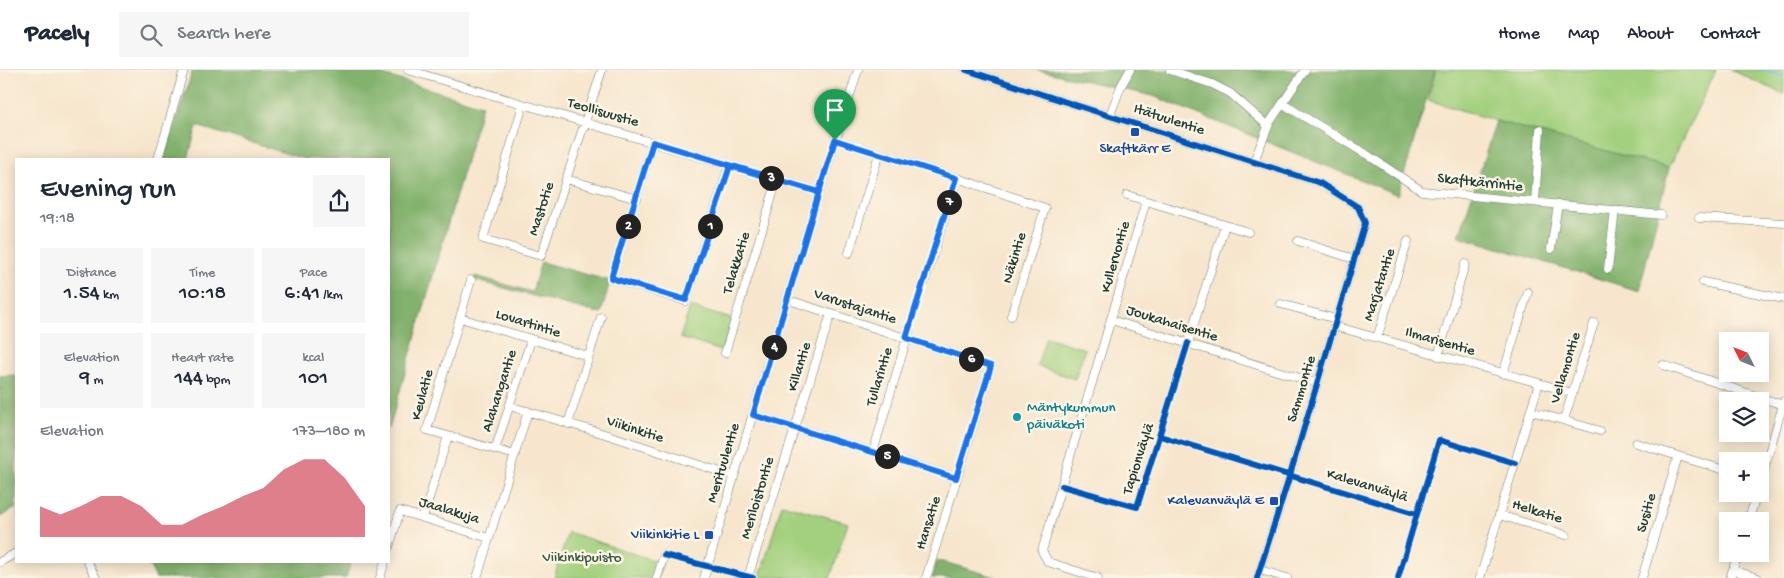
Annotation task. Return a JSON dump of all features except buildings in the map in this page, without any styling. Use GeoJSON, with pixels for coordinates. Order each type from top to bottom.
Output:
{"type":"FeatureCollection","features":[{"type":"Feature","properties":{"kind":"street"},"geometry":{"type":"LineString","coordinates":[[158,158],[184,70]]}},
{"type":"Feature","properties":{"kind":"street","name":"Teollisuustie"},"geometry":{"type":"LineString","coordinates":[[408,70],[819,192]]}},
{"type":"Feature","properties":{"kind":"street","name":"Mastotie"},"geometry":{"type":"LineString","coordinates":[[523,105],[483,239],[541,256],[602,70]]}},
{"type":"Feature","properties":{"kind":"street","name":"Merituulentie"},"geometry":{"type":"LineString","coordinates":[[704,578],[819,192],[858,70]]}},
{"type":"Feature","properties":{"kind":"street","name":"Itätuulentie"},"geometry":{"type":"LineString","coordinates":[[966,70],[1320,183],[1358,207]]}},
{"type":"Feature","properties":{"kind":"street"},"geometry":{"type":"LineString","coordinates":[[1110,115],[1121,86],[1130,70]]}},
{"type":"Feature","properties":{"kind":"street"},"geometry":{"type":"LineString","coordinates":[[1170,70],[1212,84],[1230,93],[1268,126]]}},
{"type":"Feature","properties":{"kind":"street"},"geometry":{"type":"LineString","coordinates":[[1254,161],[1268,126],[1305,70]]}},
{"type":"Feature","properties":{"kind":"street","name":"Skaftkärrintie"},"geometry":{"type":"LineString","coordinates":[[1283,104],[1366,154],[1422,191],[1661,215]]}},
{"type":"Feature","properties":{"kind":"street"},"geometry":{"type":"LineString","coordinates":[[1535,202],[1540,130]]}},
{"type":"Feature","properties":{"kind":"street"},"geometry":{"type":"LineString","coordinates":[[835,140],[956,178],[924,283]]}},
{"type":"Feature","properties":{"kind":"street"},"geometry":{"type":"LineString","coordinates":[[653,142],[637,199],[611,278],[686,300],[730,166]]}},
{"type":"Feature","properties":{"kind":"street"},"geometry":{"type":"LineString","coordinates":[[849,253],[879,154]]}},
{"type":"Feature","properties":{"kind":"street","name":"Näkintie"},"geometry":{"type":"LineString","coordinates":[[956,178],[1045,208],[1011,316]]}},
{"type":"Feature","properties":{"kind":"street"},"geometry":{"type":"LineString","coordinates":[[566,179],[637,199]]}},
{"type":"Feature","properties":{"kind":"street","name":"Telakkatie"},"geometry":{"type":"LineString","coordinates":[[725,353],[777,180]]}},
{"type":"Feature","properties":{"kind":"street"},"geometry":{"type":"LineString","coordinates":[[1127,195],[1248,232]]}},
{"type":"Feature","properties":{"kind":"street","name":"Kullervontie"},"geometry":{"type":"LineString","coordinates":[[1111,320],[1146,201]]}},
{"type":"Feature","properties":{"kind":"street"},"geometry":{"type":"LineString","coordinates":[[1551,249],[1558,204]]}},
{"type":"Feature","properties":{"kind":"street","name":"Sammontie"},"geometry":{"type":"LineString","coordinates":[[1257,578],[1290,475],[1365,223],[1358,207]]}},
{"type":"Feature","properties":{"kind":"street"},"geometry":{"type":"LineString","coordinates":[[1608,269],[1615,210]]}},
{"type":"Feature","properties":{"kind":"street"},"geometry":{"type":"LineString","coordinates":[[1699,218],[1784,224]]}},
{"type":"Feature","properties":{"kind":"street"},"geometry":{"type":"LineString","coordinates":[[1188,343],[1225,225]]}},
{"type":"Feature","properties":{"kind":"street"},"geometry":{"type":"LineString","coordinates":[[1298,241],[1354,259]]}},
{"type":"Feature","properties":{"kind":"street","name":"Marjatantie"},"geometry":{"type":"LineString","coordinates":[[1377,338],[1408,241]]}},
{"type":"Feature","properties":{"kind":"street"},"geometry":{"type":"LineString","coordinates":[[1438,356],[1466,264]]}},
{"type":"Feature","properties":{"kind":"street","name":"Keulatie"},"geometry":{"type":"LineString","coordinates":[[471,280],[427,430],[515,455]]}},
{"type":"Feature","properties":{"kind":"street"},"geometry":{"type":"LineString","coordinates":[[1703,282],[1784,299]]}},
{"type":"Feature","properties":{"kind":"street"},"geometry":{"type":"LineString","coordinates":[[1504,374],[1528,292]]}},
{"type":"Feature","properties":{"kind":"street","name":"Varustajantie"},"geometry":{"type":"LineString","coordinates":[[795,302],[831,314],[908,334],[991,366]]}},
{"type":"Feature","properties":{"kind":"street","name":"Ilmarisentie"},"geometry":{"type":"LineString","coordinates":[[1281,304],[1377,338],[1572,394]]}},
{"type":"Feature","properties":{"kind":"street","name":"Killantie"},"geometry":{"type":"LineString","coordinates":[[795,428],[831,314]]}},
{"type":"Feature","properties":{"kind":"street"},"geometry":{"type":"LineString","coordinates":[[568,424],[601,317]]}},
{"type":"Feature","properties":{"kind":"street","name":"Lovartintie"},"geometry":{"type":"LineString","coordinates":[[460,318],[588,356]]}},
{"type":"Feature","properties":{"kind":"street","name":"Joukahaisentie"},"geometry":{"type":"LineString","coordinates":[[1098,578],[1078,575],[1048,562],[1042,551],[1111,320],[1316,383]]}},
{"type":"Feature","properties":{"kind":"street","name":"Vellamontie"},"geometry":{"type":"LineString","coordinates":[[1564,420],[1594,323]]}},
{"type":"Feature","properties":{"kind":"street","name":"Tullarintie"},"geometry":{"type":"LineString","coordinates":[[873,452],[908,334]]}},
{"type":"Feature","properties":{"kind":"street","name":"Alahangantie"},"geometry":{"type":"LineString","coordinates":[[494,450],[531,340]]}},
{"type":"Feature","properties":{"kind":"street"},"geometry":{"type":"LineString","coordinates":[[1662,365],[1783,403],[1769,452]]}},
{"type":"Feature","properties":{"kind":"street","name":"Hansatie"},"geometry":{"type":"LineString","coordinates":[[926,578],[991,366]]}},
{"type":"Feature","properties":{"kind":"street"},"geometry":{"type":"LineString","coordinates":[[1480,578],[1539,384]]}},
{"type":"Feature","properties":{"kind":"street","name":"Viikinkitie"},"geometry":{"type":"LineString","coordinates":[[509,406],[733,476]]}},
{"type":"Feature","properties":{"kind":"street"},"geometry":{"type":"LineString","coordinates":[[477,578],[528,412]]}},
{"type":"Feature","properties":{"kind":"street"},"geometry":{"type":"LineString","coordinates":[[1532,412],[1600,432]]}},
{"type":"Feature","properties":{"kind":"street"},"geometry":{"type":"LineString","coordinates":[[753,415],[956,478]]}},
{"type":"Feature","properties":{"kind":"street","name":"Meriloistontie"},"geometry":{"type":"LineString","coordinates":[[748,577],[795,428]]}},
{"type":"Feature","properties":{"kind":"street"},"geometry":{"type":"LineString","coordinates":[[423,518],[448,436]]}},
{"type":"Feature","properties":{"kind":"street"},"geometry":{"type":"LineString","coordinates":[[1636,443],[1719,467]]}},
{"type":"Feature","properties":{"kind":"street","name":"Susitie"},"geometry":{"type":"LineString","coordinates":[[1642,578],[1678,456]]}},
{"type":"Feature","properties":{"kind":"street","name":"Jaalakuja"},"geometry":{"type":"LineString","coordinates":[[390,544],[400,511],[489,538]]}},
{"type":"Feature","properties":{"kind":"street","name":"Helkatie"},"geometry":{"type":"LineString","coordinates":[[1499,514],[1566,535]]}},
{"type":"Feature","properties":{"kind":"street"},"geometry":{"type":"LineString","coordinates":[[0,562],[15,554]]}},
{"type":"Feature","properties":{"kind":"street"},"geometry":{"type":"LineString","coordinates":[[657,578],[664,555]]}},
{"type":"Feature","properties":{"kind":"street"},"geometry":{"type":"LineString","coordinates":[[1735,562],[1731,574],[1758,578]]}},
{"type":"Feature","properties":{"kind":"street"},"geometry":{"type":"LineString","coordinates":[[88,563],[96,578]]}},
{"type":"Feature","properties":{"kind":"street"},"geometry":{"type":"LineString","coordinates":[[380,578],[384,563]]}},
{"type":"Feature","properties":{"kind":"street"},"geometry":{"type":"LineString","coordinates":[[1260,570],[1287,578]]}},
{"type":"Feature","properties":{"kind":"green space"},"geometry":{"type":"Polygon","coordinates":[[[193,70],[367,70],[482,105],[390,426],[390,158],[301,158],[197,126],[188,158],[163,158],[193,70]]]}},
{"type":"Feature","properties":{"kind":"green space"},"geometry":{"type":"Polygon","coordinates":[[[1037,70],[1435,70],[1398,195],[1153,96],[1037,70]]]}},
{"type":"Feature","properties":{"kind":"green space"},"geometry":{"type":"Polygon","coordinates":[[[1436,70],[1716,70],[1669,168],[1496,121],[1428,100],[1436,70]]]}},
{"type":"Feature","properties":{"kind":"green space"},"geometry":{"type":"Polygon","coordinates":[[[1730,70],[1784,70],[1784,94],[1730,70]]]}},
{"type":"Feature","properties":{"kind":"green space"},"geometry":{"type":"Polygon","coordinates":[[[1496,121],[1669,168],[1639,291],[1459,236],[1496,121]]]}},
{"type":"Feature","properties":{"kind":"green space"},"geometry":{"type":"Polygon","coordinates":[[[541,262],[610,281],[601,314],[474,280],[475,276],[532,292],[541,262]]]}},
{"type":"Feature","properties":{"kind":"green space"},"geometry":{"type":"Polygon","coordinates":[[[690,307],[732,319],[722,351],[680,338],[690,307]]]}},
{"type":"Feature","properties":{"kind":"green space"},"geometry":{"type":"Polygon","coordinates":[[[1046,337],[1085,349],[1075,379],[1037,366],[1046,337]]]}},
{"type":"Feature","properties":{"kind":"green space"},"geometry":{"type":"Polygon","coordinates":[[[15,375],[15,509],[0,517],[0,376],[15,375]]]}},
{"type":"Feature","properties":{"kind":"green space"},"geometry":{"type":"Polygon","coordinates":[[[782,504],[848,523],[830,578],[760,577],[782,504]]]}},
{"type":"Feature","properties":{"kind":"green space","name":"Viikinkipuisto"},"geometry":{"type":"Polygon","coordinates":[[[568,532],[662,563],[658,578],[554,578],[568,532]]]}},
{"type":"Feature","properties":{"kind":"green space"},"geometry":{"type":"Polygon","coordinates":[[[937,560],[999,578],[932,578],[937,560]]]}},
{"type":"Feature","properties":{"kind":"green space"},"geometry":{"type":"Polygon","coordinates":[[[148,563],[350,563],[346,578],[156,578],[148,563]]]}},
{"type":"Feature","properties":{"kind":"waterway"},"geometry":{"type":"LineString","coordinates":[[1763,70],[1784,77]]}},
{"type":"Feature","properties":{"kind":"cycle path"},"geometry":{"type":"LineString","coordinates":[[966,70],[1320,183],[1358,207],[1365,223],[1290,475],[1257,578]]}},
{"type":"Feature","properties":{"kind":"cycle path","name":"Tapionväylä"},"geometry":{"type":"LineString","coordinates":[[1062,486],[1137,507],[1188,343]]}},
{"type":"Feature","properties":{"kind":"cycle path","name":"Tapionväylä"},"geometry":{"type":"LineString","coordinates":[[1160,436],[1417,514]]}},
{"type":"Feature","properties":{"kind":"cycle path"},"geometry":{"type":"LineString","coordinates":[[1398,578],[1439,440],[1515,463]]}},
{"type":"Feature","properties":{"kind":"cycle path"},"geometry":{"type":"LineString","coordinates":[[664,555],[753,578]]}},
{"type":"Feature","properties":{"kind":"place","name":"Skaftkärr E"},"geometry":{"type":"Point","coordinates":[1135,132]}},
{"type":"Feature","properties":{"kind":"place","name":"Mäntykummun päiväkoti"},"geometry":{"type":"Point","coordinates":[1017,417]}},
{"type":"Feature","properties":{"kind":"place","name":"Kalevanväylä E"},"geometry":{"type":"Point","coordinates":[1274,501]}},
{"type":"Feature","properties":{"kind":"place","name":"Viikinkitie L"},"geometry":{"type":"Point","coordinates":[709,535]}},
{"type":"Feature","properties":{"kind":"route"},"geometry":{"type":"LineString","coordinates":[[835,140],[819,192],[730,166],[686,300],[611,278],[637,199],[653,142],[819,192],[753,415],[956,478],[991,366],[906,338],[956,178],[835,140]]}}]}
